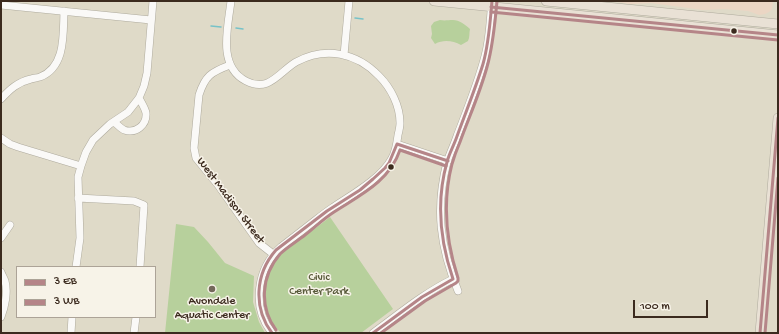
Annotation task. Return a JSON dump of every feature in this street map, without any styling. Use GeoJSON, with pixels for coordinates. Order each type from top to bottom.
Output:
{"type":"FeatureCollection","features":[{"type":"Feature","properties":{"kind":"main road"},"geometry":{"type":"LineString","coordinates":[[434,1],[491,4],[583,16],[778,35]]}},
{"type":"Feature","properties":{"kind":"main road"},"geometry":{"type":"LineString","coordinates":[[546,1],[778,24]]}},
{"type":"Feature","properties":{"kind":"main road"},"geometry":{"type":"LineString","coordinates":[[583,16],[592,11],[631,15],[634,14],[635,10]]}},
{"type":"Feature","properties":{"kind":"main road"},"geometry":{"type":"LineString","coordinates":[[642,21],[642,18],[645,16],[678,19],[688,15]]}},
{"type":"Feature","properties":{"kind":"main road"},"geometry":{"type":"LineString","coordinates":[[760,333],[778,118]]}},
{"type":"Feature","properties":{"kind":"street"},"geometry":{"type":"LineString","coordinates":[[76,266],[80,238],[78,177],[80,166],[93,140],[128,112],[139,98],[144,86],[146,73],[153,1]]}},
{"type":"Feature","properties":{"kind":"street"},"geometry":{"type":"LineString","coordinates":[[231,1],[227,54],[230,65],[236,74],[242,79],[252,84],[262,85],[275,79],[296,63],[306,58],[329,54],[344,55],[365,64],[375,72],[388,86],[399,112],[400,125],[397,144],[392,157],[385,168],[345,200],[331,208],[290,240],[273,254],[266,266],[261,279],[259,293],[260,307],[264,320],[272,333]]}},
{"type":"Feature","properties":{"kind":"street"},"geometry":{"type":"LineString","coordinates":[[344,55],[349,1]]}},
{"type":"Feature","properties":{"kind":"street"},"geometry":{"type":"LineString","coordinates":[[458,291],[445,255],[440,222],[442,193],[448,161],[486,56],[491,4]]}},
{"type":"Feature","properties":{"kind":"street"},"geometry":{"type":"LineString","coordinates":[[1,5],[151,20]]}},
{"type":"Feature","properties":{"kind":"street"},"geometry":{"type":"LineString","coordinates":[[1,100],[8,91],[18,83],[48,72],[56,63],[61,53],[64,11]]}},
{"type":"Feature","properties":{"kind":"street","name":"West Madison Street"},"geometry":{"type":"LineString","coordinates":[[230,65],[220,68],[210,75],[201,87],[194,153],[196,158],[223,192],[259,243],[273,254]]}},
{"type":"Feature","properties":{"kind":"street"},"geometry":{"type":"LineString","coordinates":[[114,122],[124,130],[134,130],[139,128],[145,119],[146,113],[139,98]]}},
{"type":"Feature","properties":{"kind":"street"},"geometry":{"type":"LineString","coordinates":[[1,138],[18,147],[80,166]]}},
{"type":"Feature","properties":{"kind":"street"},"geometry":{"type":"LineString","coordinates":[[397,144],[448,161]]}},
{"type":"Feature","properties":{"kind":"street"},"geometry":{"type":"LineString","coordinates":[[78,198],[134,201],[144,205],[140,266]]}},
{"type":"Feature","properties":{"kind":"street"},"geometry":{"type":"LineString","coordinates":[[1,238],[10,225]]}},
{"type":"Feature","properties":{"kind":"street"},"geometry":{"type":"LineString","coordinates":[[1,272],[6,282],[6,303],[1,317]]}},
{"type":"Feature","properties":{"kind":"street"},"geometry":{"type":"LineString","coordinates":[[373,333],[420,298],[453,279]]}},
{"type":"Feature","properties":{"kind":"street"},"geometry":{"type":"LineString","coordinates":[[71,333],[72,318]]}},
{"type":"Feature","properties":{"kind":"street"},"geometry":{"type":"LineString","coordinates":[[134,333],[136,318]]}},
{"type":"Feature","properties":{"kind":"shaded area"},"geometry":{"type":"Polygon","coordinates":[[[617,1],[773,1],[772,9],[769,12],[759,15],[748,11],[724,9],[703,10],[651,3],[631,4],[617,1]]]}},
{"type":"Feature","properties":{"kind":"green space"},"geometry":{"type":"Polygon","coordinates":[[[440,20],[455,20],[470,29],[468,41],[461,45],[448,41],[442,41],[435,44],[431,38],[431,26],[434,22],[440,20]]]}},
{"type":"Feature","properties":{"kind":"green space","name":"Civic Center Park"},"geometry":{"type":"Polygon","coordinates":[[[330,217],[393,309],[361,333],[281,333],[274,325],[267,312],[265,302],[267,278],[271,267],[282,252],[330,217]]]}},
{"type":"Feature","properties":{"kind":"green space","name":"Avondale Aquatic Center"},"geometry":{"type":"Polygon","coordinates":[[[176,224],[194,227],[225,263],[254,276],[253,302],[259,322],[265,333],[165,333],[176,224]]]}},
{"type":"Feature","properties":{"kind":"waterway"},"geometry":{"type":"LineString","coordinates":[[355,18],[363,19]]}},
{"type":"Feature","properties":{"kind":"waterway"},"geometry":{"type":"LineString","coordinates":[[211,26],[221,27]]}},
{"type":"Feature","properties":{"kind":"waterway"},"geometry":{"type":"LineString","coordinates":[[236,28],[243,29]]}},
{"type":"Feature","properties":{"kind":"transit line"},"geometry":{"type":"LineString","coordinates":[[373,333],[422,297],[453,279],[442,236],[441,191],[448,159],[483,64],[488,41],[492,1]]}},
{"type":"Feature","properties":{"kind":"transit line"},"geometry":{"type":"LineString","coordinates":[[381,333],[425,301],[458,281],[448,236],[446,207],[447,193],[452,164],[478,96],[487,67],[495,26],[497,1]]}},
{"type":"Feature","properties":{"kind":"transit line"},"geometry":{"type":"LineString","coordinates":[[491,7],[778,35]]}},
{"type":"Feature","properties":{"kind":"transit line"},"geometry":{"type":"LineString","coordinates":[[491,12],[778,40]]}},
{"type":"Feature","properties":{"kind":"transit line"},"geometry":{"type":"LineString","coordinates":[[760,333],[778,118]]}},
{"type":"Feature","properties":{"kind":"transit line"},"geometry":{"type":"LineString","coordinates":[[272,333],[262,313],[259,302],[259,291],[260,280],[264,270],[269,259],[276,250],[327,211],[360,190],[373,179],[389,163],[397,144],[448,161]]}},
{"type":"Feature","properties":{"kind":"transit line"},"geometry":{"type":"LineString","coordinates":[[276,330],[267,312],[264,292],[269,272],[280,254],[330,215],[373,187],[389,171],[400,150],[446,166]]}},
{"type":"Feature","properties":{"kind":"transit line"},"geometry":{"type":"LineString","coordinates":[[765,333],[778,178]]}},
{"type":"Feature","properties":{"kind":"place","name":"Avondale Aquatic Center"},"geometry":{"type":"Point","coordinates":[212,289]}}]}
